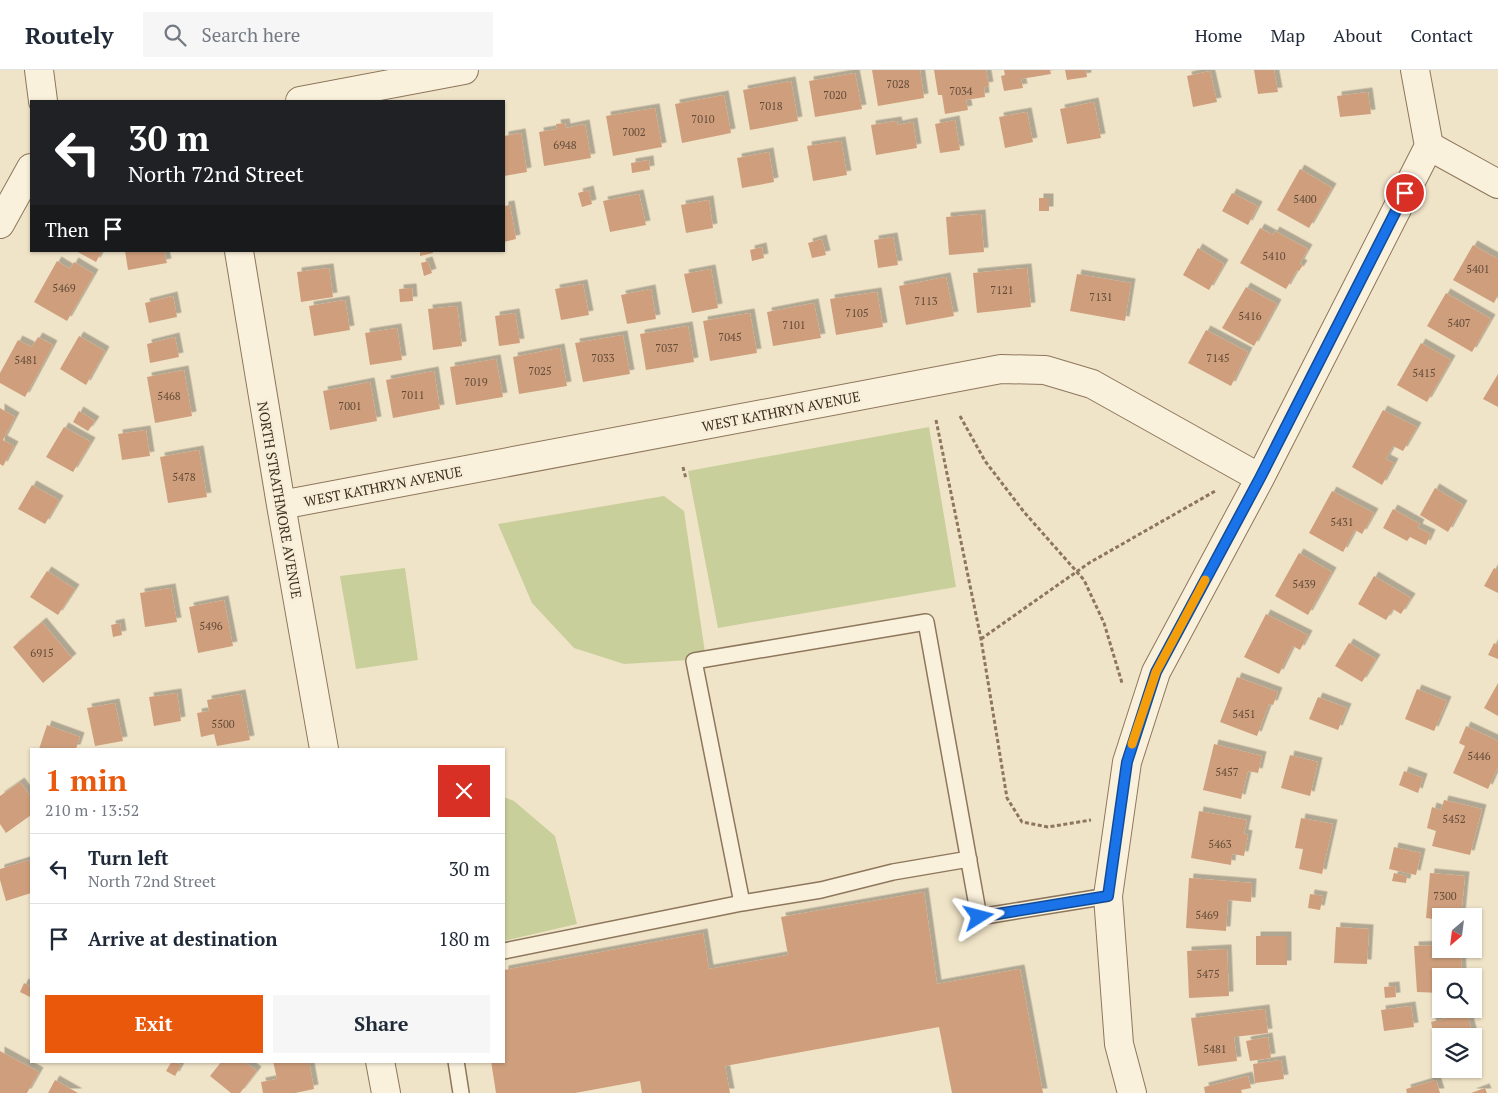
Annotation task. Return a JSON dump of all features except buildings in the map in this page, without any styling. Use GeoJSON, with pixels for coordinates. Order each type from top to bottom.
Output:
{"type":"FeatureCollection","features":[{"type":"Feature","properties":{"kind":"street"},"geometry":{"type":"LineString","coordinates":[[40,70],[42,100]]}},
{"type":"Feature","properties":{"kind":"street"},"geometry":{"type":"LineString","coordinates":[[305,100],[464,70]]}},
{"type":"Feature","properties":{"kind":"street"},"geometry":{"type":"LineString","coordinates":[[1132,1093],[1119,1044],[1108,896],[1127,762],[1156,672],[1260,478],[1429,146],[1415,70]]}},
{"type":"Feature","properties":{"kind":"street"},"geometry":{"type":"LineString","coordinates":[[1429,146],[1498,184]]}},
{"type":"Feature","properties":{"kind":"street"},"geometry":{"type":"LineString","coordinates":[[0,224],[30,170]]}},
{"type":"Feature","properties":{"kind":"street","name":"NORTH STRATHMORE AVENUE"},"geometry":{"type":"LineString","coordinates":[[239,252],[280,506],[324,748]]}},
{"type":"Feature","properties":{"kind":"street","name":"WEST KATHRYN AVENUE"},"geometry":{"type":"LineString","coordinates":[[280,506],[1001,370],[1045,370],[1092,384],[1260,478]]}},
{"type":"Feature","properties":{"kind":"street"},"geometry":{"type":"LineString","coordinates":[[380,1063],[386,1093]]}},
{"type":"Feature","properties":{"kind":"lane"},"geometry":{"type":"LineString","coordinates":[[742,903],[694,661],[926,622],[979,917],[1108,896]]}},
{"type":"Feature","properties":{"kind":"lane"},"geometry":{"type":"LineString","coordinates":[[505,951],[742,903],[821,890],[893,872],[969,859]]}},
{"type":"Feature","properties":{"kind":"lane"},"geometry":{"type":"LineString","coordinates":[[456,1063],[462,1093]]}},
{"type":"Feature","properties":{"kind":"path"},"geometry":{"type":"LineString","coordinates":[[960,416],[984,461],[1024,512],[1084,580],[1104,622],[1124,692]]}},
{"type":"Feature","properties":{"kind":"path"},"geometry":{"type":"LineString","coordinates":[[936,420],[981,639],[1007,798],[1022,822],[1048,826],[1094,819]]}},
{"type":"Feature","properties":{"kind":"path"},"geometry":{"type":"LineString","coordinates":[[683,467],[686,479]]}},
{"type":"Feature","properties":{"kind":"path"},"geometry":{"type":"LineString","coordinates":[[981,639],[1089,563],[1217,490]]}},
{"type":"Feature","properties":{"kind":"green space"},"geometry":{"type":"Polygon","coordinates":[[[929,427],[956,587],[718,628],[688,471],[929,427]]]}},
{"type":"Feature","properties":{"kind":"green space"},"geometry":{"type":"Polygon","coordinates":[[[664,496],[684,511],[706,659],[624,664],[574,648],[532,603],[498,524],[664,496]]]}},
{"type":"Feature","properties":{"kind":"green space"},"geometry":{"type":"Polygon","coordinates":[[[405,568],[418,660],[356,669],[340,576],[405,568]]]}},
{"type":"Feature","properties":{"kind":"green space"},"geometry":{"type":"Polygon","coordinates":[[[505,797],[514,801],[555,836],[577,924],[505,941],[505,797]]]}},
{"type":"Feature","properties":{"kind":"slow traffic"},"geometry":{"type":"LineString","coordinates":[[1132,744],[1156,672],[1205,580]]}},
{"type":"Feature","properties":{"kind":"route"},"geometry":{"type":"LineString","coordinates":[[979,917],[1108,896],[1127,762],[1156,672],[1260,478],[1405,193]]}}]}
